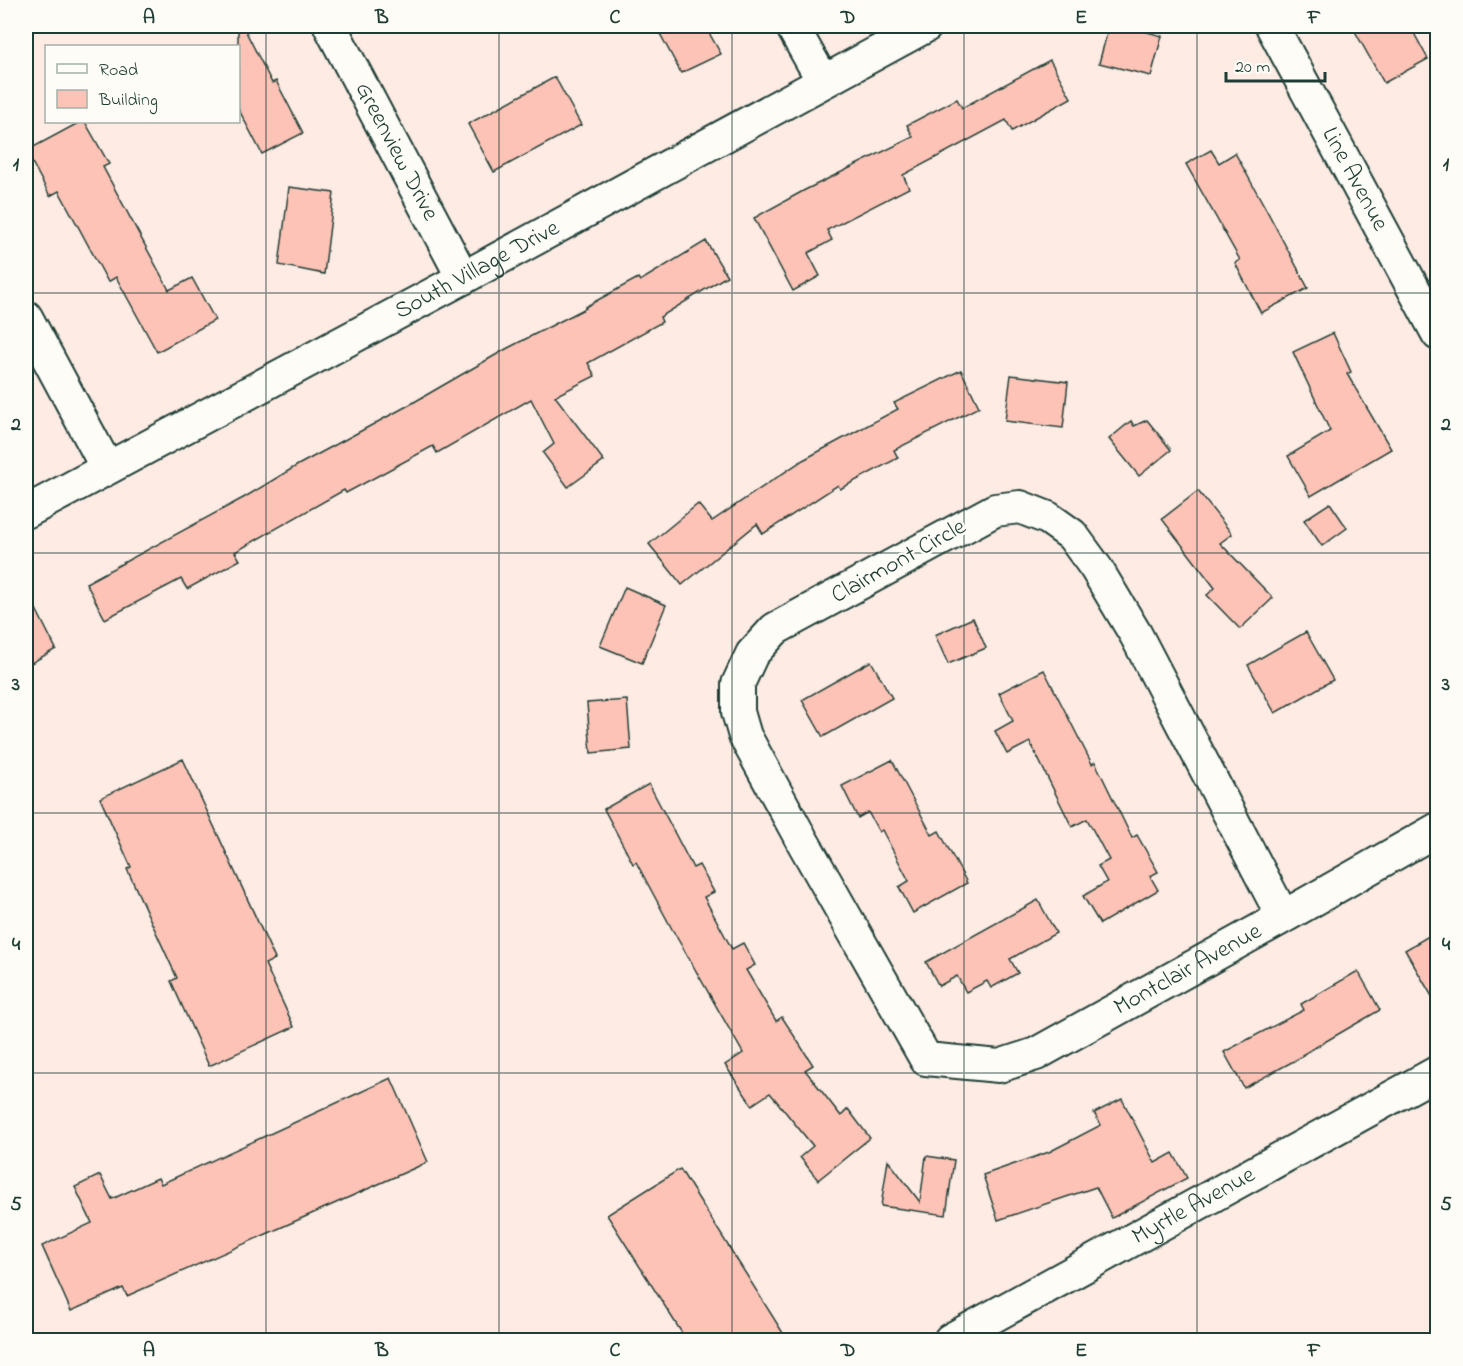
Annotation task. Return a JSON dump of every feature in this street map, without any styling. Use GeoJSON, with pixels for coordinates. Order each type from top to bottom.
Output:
{"type":"FeatureCollection","features":[{"type":"Feature","properties":{"kind":"street","name":"Greenview Drive"},"geometry":{"type":"LineString","coordinates":[[330,26],[463,278]]}},
{"type":"Feature","properties":{"kind":"street"},"geometry":{"type":"LineString","coordinates":[[792,26],[823,81]]}},
{"type":"Feature","properties":{"kind":"street","name":"South Village Drive"},"geometry":{"type":"LineString","coordinates":[[26,512],[926,26]]}},
{"type":"Feature","properties":{"kind":"street","name":"Line Avenue"},"geometry":{"type":"LineString","coordinates":[[1272,26],[1435,318]]}},
{"type":"Feature","properties":{"kind":"street"},"geometry":{"type":"LineString","coordinates":[[26,317],[107,468]]}},
{"type":"Feature","properties":{"kind":"street","name":"Clairmont Circle"},"geometry":{"type":"LineString","coordinates":[[926,1059],[745,736],[738,712],[738,684],[752,654],[776,629],[995,510],[1020,507],[1048,518],[1072,535],[1096,568],[1136,635],[1283,917]]}},
{"type":"Feature","properties":{"kind":"street","name":"Montclair Avenue"},"geometry":{"type":"LineString","coordinates":[[926,1059],[999,1066],[1036,1054],[1437,829]]}},
{"type":"Feature","properties":{"kind":"street","name":"Myrtle Avenue"},"geometry":{"type":"LineString","coordinates":[[950,1341],[1437,1072]]}},
{"type":"Feature","properties":{"kind":"building"},"geometry":{"type":"Polygon","coordinates":[[[238,26],[243,26],[272,83],[276,81],[303,133],[262,154],[240,112],[240,45],[238,45],[238,26]]]}},
{"type":"Feature","properties":{"kind":"building"},"geometry":{"type":"Polygon","coordinates":[[[656,26],[705,26],[721,54],[681,73],[656,26]]]}},
{"type":"Feature","properties":{"kind":"building"},"geometry":{"type":"Polygon","coordinates":[[[1109,26],[1125,26],[1162,36],[1151,76],[1099,63],[1109,26]]]}},
{"type":"Feature","properties":{"kind":"building"},"geometry":{"type":"Polygon","coordinates":[[[1352,26],[1410,26],[1428,59],[1384,83],[1352,26]]]}},
{"type":"Feature","properties":{"kind":"building"},"geometry":{"type":"Polygon","coordinates":[[[1050,60],[1071,98],[1012,131],[1006,120],[903,175],[909,188],[827,230],[832,240],[808,253],[820,276],[793,291],[754,218],[913,137],[907,125],[957,99],[962,108],[1050,60]]]}},
{"type":"Feature","properties":{"kind":"building"},"geometry":{"type":"Polygon","coordinates":[[[555,77],[581,125],[494,172],[468,124],[555,77]]]}},
{"type":"Feature","properties":{"kind":"building"},"geometry":{"type":"Polygon","coordinates":[[[78,123],[86,123],[109,164],[103,167],[169,290],[192,278],[215,320],[157,352],[116,277],[108,282],[59,191],[50,196],[26,151],[78,123]]]}},
{"type":"Feature","properties":{"kind":"building"},"geometry":{"type":"Polygon","coordinates":[[[1211,150],[1219,163],[1235,153],[1308,288],[1261,313],[1235,263],[1240,260],[1186,164],[1211,150]]]}},
{"type":"Feature","properties":{"kind":"building"},"geometry":{"type":"Polygon","coordinates":[[[289,187],[334,193],[324,274],[279,265],[289,187]]]}},
{"type":"Feature","properties":{"kind":"building"},"geometry":{"type":"Polygon","coordinates":[[[706,241],[727,276],[660,317],[662,322],[588,363],[595,376],[555,396],[604,461],[568,487],[543,453],[554,444],[531,399],[437,453],[433,446],[346,493],[344,490],[235,552],[240,560],[187,589],[181,579],[105,619],[86,583],[245,497],[506,349],[638,278],[640,281],[706,241]]]}},
{"type":"Feature","properties":{"kind":"building"},"geometry":{"type":"Polygon","coordinates":[[[1333,333],[1351,372],[1347,374],[1391,449],[1311,496],[1288,456],[1330,431],[1293,352],[1333,333]]]}},
{"type":"Feature","properties":{"kind":"building"},"geometry":{"type":"Polygon","coordinates":[[[961,370],[979,407],[894,450],[898,458],[840,489],[838,485],[763,534],[757,524],[682,585],[649,544],[698,504],[712,521],[803,460],[898,409],[894,403],[961,370]]]}},
{"type":"Feature","properties":{"kind":"building"},"geometry":{"type":"Polygon","coordinates":[[[1011,375],[1068,382],[1063,428],[1005,421],[1011,375]]]}},
{"type":"Feature","properties":{"kind":"building"},"geometry":{"type":"Polygon","coordinates":[[[1147,420],[1171,450],[1139,476],[1109,439],[1131,421],[1134,426],[1147,420]]]}},
{"type":"Feature","properties":{"kind":"building"},"geometry":{"type":"Polygon","coordinates":[[[1198,491],[1232,534],[1220,543],[1273,598],[1240,629],[1207,595],[1215,588],[1162,519],[1198,491]]]}},
{"type":"Feature","properties":{"kind":"building"},"geometry":{"type":"Polygon","coordinates":[[[1330,503],[1347,528],[1322,546],[1304,520],[1330,503]]]}},
{"type":"Feature","properties":{"kind":"building"},"geometry":{"type":"Polygon","coordinates":[[[625,587],[666,605],[642,663],[600,646],[625,587]]]}},
{"type":"Feature","properties":{"kind":"building"},"geometry":{"type":"Polygon","coordinates":[[[26,589],[56,649],[26,666],[26,589]]]}},
{"type":"Feature","properties":{"kind":"building"},"geometry":{"type":"Polygon","coordinates":[[[973,618],[986,648],[948,664],[935,635],[973,618]]]}},
{"type":"Feature","properties":{"kind":"building"},"geometry":{"type":"Polygon","coordinates":[[[1306,632],[1333,680],[1275,713],[1248,665],[1306,632]]]}},
{"type":"Feature","properties":{"kind":"building"},"geometry":{"type":"Polygon","coordinates":[[[871,661],[892,698],[823,737],[802,700],[871,661]]]}},
{"type":"Feature","properties":{"kind":"building"},"geometry":{"type":"Polygon","coordinates":[[[1044,670],[1092,764],[1095,762],[1132,838],[1137,835],[1158,872],[1150,876],[1158,890],[1100,924],[1083,896],[1107,882],[1098,866],[1109,860],[1087,819],[1072,827],[1030,742],[1007,754],[995,731],[1013,721],[999,693],[1044,670]]]}},
{"type":"Feature","properties":{"kind":"building"},"geometry":{"type":"Polygon","coordinates":[[[627,700],[631,749],[591,753],[587,703],[627,700]]]}},
{"type":"Feature","properties":{"kind":"building"},"geometry":{"type":"Polygon","coordinates":[[[183,759],[275,959],[265,964],[294,1027],[209,1066],[171,981],[177,978],[127,869],[131,867],[100,798],[183,759]]]}},
{"type":"Feature","properties":{"kind":"building"},"geometry":{"type":"Polygon","coordinates":[[[892,760],[932,835],[939,831],[967,883],[913,913],[899,887],[909,881],[882,830],[879,832],[868,812],[858,818],[842,786],[892,760]]]}},
{"type":"Feature","properties":{"kind":"building"},"geometry":{"type":"Polygon","coordinates":[[[649,784],[693,868],[699,865],[714,892],[704,897],[732,949],[743,943],[755,965],[746,970],[776,1021],[782,1017],[813,1065],[805,1070],[841,1116],[848,1109],[870,1138],[818,1180],[800,1157],[813,1146],[770,1093],[752,1105],[725,1065],[743,1053],[636,862],[633,864],[604,809],[649,784]]]}},
{"type":"Feature","properties":{"kind":"building"},"geometry":{"type":"Polygon","coordinates":[[[1038,900],[1056,933],[1010,959],[1018,973],[991,988],[987,981],[966,992],[957,976],[939,986],[926,962],[1038,900]]]}},
{"type":"Feature","properties":{"kind":"building"},"geometry":{"type":"Polygon","coordinates":[[[1437,931],[1437,1005],[1405,950],[1437,931]]]}},
{"type":"Feature","properties":{"kind":"building"},"geometry":{"type":"Polygon","coordinates":[[[1358,971],[1380,1010],[1244,1088],[1224,1052],[1304,1010],[1301,1004],[1358,971]]]}},
{"type":"Feature","properties":{"kind":"building"},"geometry":{"type":"Polygon","coordinates":[[[391,1078],[428,1162],[127,1296],[123,1288],[71,1311],[42,1246],[92,1223],[75,1187],[100,1175],[112,1199],[158,1178],[161,1184],[391,1078]]]}},
{"type":"Feature","properties":{"kind":"building"},"geometry":{"type":"Polygon","coordinates":[[[1122,1099],[1155,1163],[1173,1153],[1187,1178],[1112,1218],[1096,1187],[998,1220],[983,1175],[1049,1152],[1101,1125],[1094,1113],[1122,1099]]]}},
{"type":"Feature","properties":{"kind":"building"},"geometry":{"type":"Polygon","coordinates":[[[926,1156],[954,1160],[946,1215],[881,1206],[888,1160],[920,1202],[926,1156]]]}},
{"type":"Feature","properties":{"kind":"building"},"geometry":{"type":"Polygon","coordinates":[[[680,1169],[788,1341],[687,1341],[607,1215],[680,1169]]]}}]}
